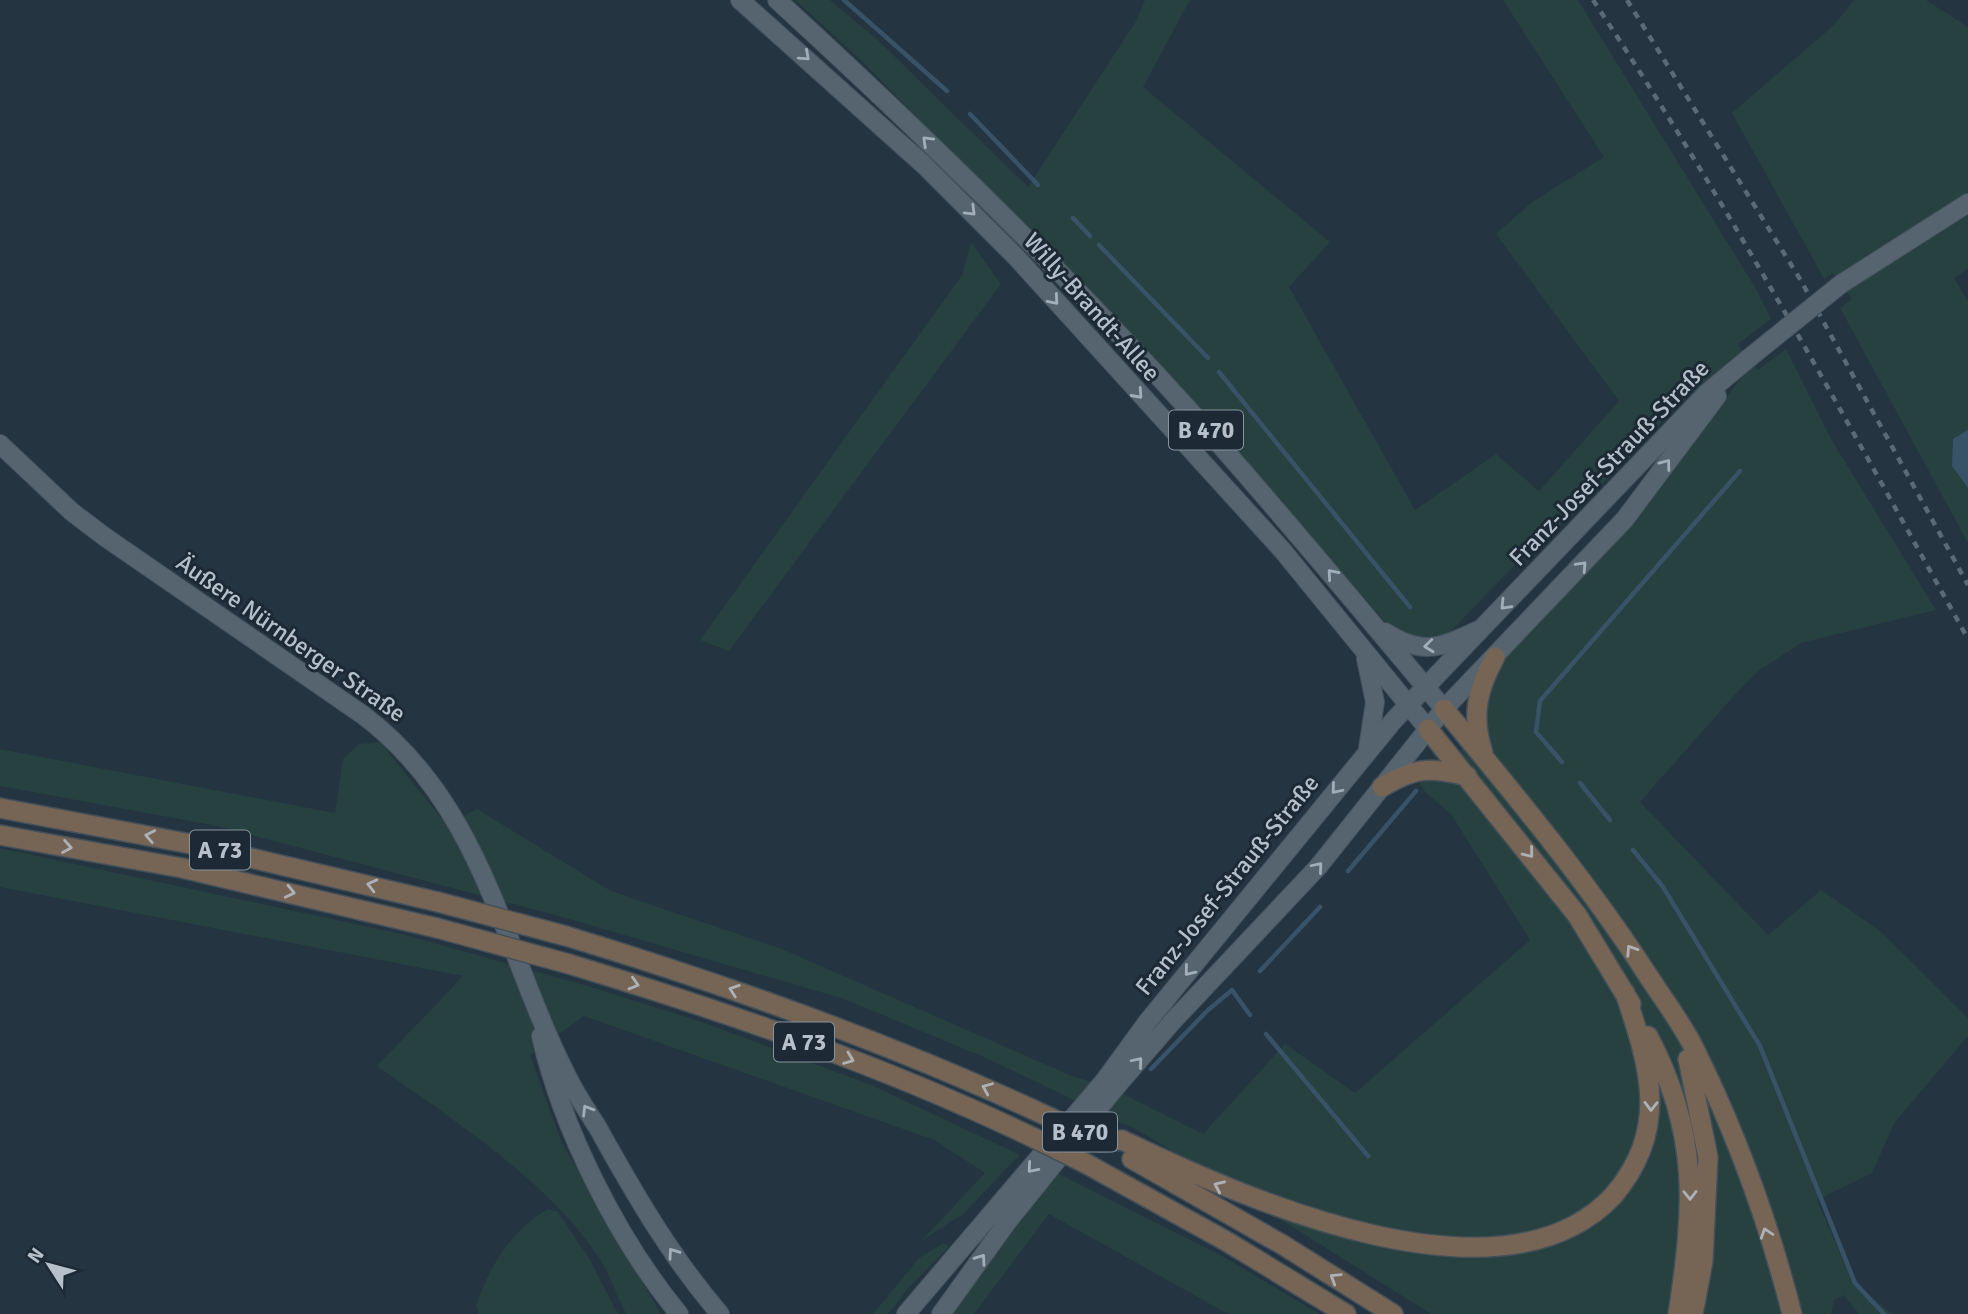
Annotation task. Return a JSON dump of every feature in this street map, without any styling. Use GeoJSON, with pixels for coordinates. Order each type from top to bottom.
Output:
{"type":"FeatureCollection","features":[{"type":"Feature","properties":{"kind":"highway"},"geometry":{"type":"LineString","coordinates":[[1484,757],[1475,708],[1484,677],[1494,657]]}},
{"type":"Feature","properties":{"kind":"highway"},"geometry":{"type":"LineString","coordinates":[[1444,709],[1568,861],[1658,990],[1695,1050],[1742,1159],[1792,1314]]}},
{"type":"Feature","properties":{"kind":"highway"},"geometry":{"type":"LineString","coordinates":[[1428,729],[1577,915],[1625,993],[1659,1057],[1682,1121],[1690,1171],[1690,1234],[1678,1314]]}},
{"type":"Feature","properties":{"kind":"highway"},"geometry":{"type":"LineString","coordinates":[[1382,787],[1405,774],[1421,769],[1467,776]]}},
{"type":"Feature","properties":{"kind":"highway","name":"A 73"},"geometry":{"type":"LineString","coordinates":[[0,808],[191,844],[438,902],[566,936],[799,1013],[924,1062],[1101,1142],[1283,1245],[1393,1314]]}},
{"type":"Feature","properties":{"kind":"highway","name":"A 73"},"geometry":{"type":"LineString","coordinates":[[0,835],[182,868],[437,928],[569,964],[710,1008],[848,1058],[983,1113],[1086,1163],[1226,1241],[1346,1314]]}},
{"type":"Feature","properties":{"kind":"highway"},"geometry":{"type":"LineString","coordinates":[[1658,990],[1691,1066],[1708,1157],[1703,1261],[1693,1314]]}},
{"type":"Feature","properties":{"kind":"highway"},"geometry":{"type":"LineString","coordinates":[[1101,1142],[1122,1140],[1271,1210],[1386,1244],[1442,1253],[1506,1251],[1547,1242],[1576,1229],[1604,1208],[1627,1181],[1642,1150],[1651,1114],[1651,1080],[1625,993]]}},
{"type":"Feature","properties":{"kind":"main road","name":"Willy-Brandt-Allee"},"geometry":{"type":"LineString","coordinates":[[740,0],[924,165],[1016,257],[1283,551],[1408,705]]}},
{"type":"Feature","properties":{"kind":"main road","name":"Willy-Brandt-Allee"},"geometry":{"type":"LineString","coordinates":[[777,0],[929,143],[1064,277],[1189,411],[1426,687]]}},
{"type":"Feature","properties":{"kind":"main road"},"geometry":{"type":"LineString","coordinates":[[1743,363],[1841,284],[1968,203]]}},
{"type":"Feature","properties":{"kind":"main road","name":"Franz-Josef-Strauß-Straße"},"geometry":{"type":"LineString","coordinates":[[906,1314],[1105,1080],[1148,1021],[1367,751],[1707,393],[1743,363]]}},
{"type":"Feature","properties":{"kind":"main road","name":"Franz-Josef-Strauß-Straße"},"geometry":{"type":"LineString","coordinates":[[941,1314],[1050,1168],[1172,1022],[1318,867],[1444,709],[1625,519],[1743,363]]}},
{"type":"Feature","properties":{"kind":"main road","name":"Äußere Nürnberger Straße"},"geometry":{"type":"LineString","coordinates":[[0,444],[72,512],[395,739],[414,760],[461,831],[495,899],[531,995],[568,1079],[631,1189],[680,1264],[720,1314]]}},
{"type":"Feature","properties":{"kind":"main road"},"geometry":{"type":"LineString","coordinates":[[1376,626],[1399,641],[1421,648],[1458,640],[1484,627]]}},
{"type":"Feature","properties":{"kind":"main road"},"geometry":{"type":"LineString","coordinates":[[1362,649],[1376,702],[1367,751]]}},
{"type":"Feature","properties":{"kind":"main road","name":"B 470"},"geometry":{"type":"LineString","coordinates":[[1426,687],[1444,709]]}},
{"type":"Feature","properties":{"kind":"main road","name":"B 470"},"geometry":{"type":"LineString","coordinates":[[1408,705],[1428,729]]}},
{"type":"Feature","properties":{"kind":"main road"},"geometry":{"type":"LineString","coordinates":[[1231,960],[1224,946],[1232,918]]}},
{"type":"Feature","properties":{"kind":"main road","name":"Äußere Nürnberger Straße"},"geometry":{"type":"LineString","coordinates":[[531,995],[548,1067],[589,1173],[679,1314]]}},
{"type":"Feature","properties":{"kind":"green space"},"geometry":{"type":"Polygon","coordinates":[[[795,0],[830,0],[879,41],[1028,187],[1136,21],[1145,0],[1190,0],[1143,87],[1330,242],[1289,287],[1415,510],[1496,454],[1539,491],[1619,401],[1496,234],[1532,202],[1604,157],[1503,0],[1578,0],[1756,289],[1771,319],[1738,344],[1743,351],[1672,411],[1565,522],[1532,547],[1450,632],[1427,641],[1398,633],[1386,623],[1140,342],[1099,304],[862,61],[795,0]]]}},
{"type":"Feature","properties":{"kind":"green space"},"geometry":{"type":"Polygon","coordinates":[[[1854,0],[1926,0],[1968,27],[1968,269],[1954,278],[1968,301],[1968,543],[1840,308],[1852,299],[1833,273],[1824,279],[1732,113],[1834,25],[1854,0]]]}},
{"type":"Feature","properties":{"kind":"green space"},"geometry":{"type":"Polygon","coordinates":[[[971,242],[1001,284],[729,651],[700,640],[962,275],[971,242]]]}},
{"type":"Feature","properties":{"kind":"green space"},"geometry":{"type":"Polygon","coordinates":[[[1786,349],[1831,439],[1936,610],[1801,643],[1757,672],[1640,802],[1768,935],[1821,890],[1879,930],[1968,1018],[1968,1036],[1895,1122],[1872,1173],[1817,1200],[1853,1282],[1892,1314],[1859,1314],[1844,1295],[1834,1300],[1831,1314],[1431,1314],[1143,1133],[986,1058],[844,999],[566,918],[217,826],[0,786],[0,749],[335,813],[343,759],[359,744],[380,742],[447,825],[477,809],[611,891],[782,949],[1072,1076],[1109,1087],[1203,1134],[1285,1044],[1355,1093],[1530,940],[1451,814],[1426,793],[1417,780],[1485,733],[1485,695],[1502,661],[1639,516],[1752,363],[1758,370],[1786,349]]]}},
{"type":"Feature","properties":{"kind":"green space"},"geometry":{"type":"Polygon","coordinates":[[[0,848],[402,934],[588,986],[699,1021],[869,1084],[1020,1155],[963,1214],[921,1241],[985,1173],[934,1140],[584,1016],[530,1055],[562,1143],[661,1314],[626,1314],[595,1252],[550,1199],[494,1150],[377,1066],[463,976],[0,887],[0,848]]]}},
{"type":"Feature","properties":{"kind":"green space"},"geometry":{"type":"Polygon","coordinates":[[[1057,1173],[1222,1256],[1320,1314],[1228,1314],[1049,1214],[974,1314],[950,1314],[1057,1173]]]}},
{"type":"Feature","properties":{"kind":"green space"},"geometry":{"type":"Polygon","coordinates":[[[548,1209],[558,1212],[590,1260],[618,1314],[479,1314],[476,1306],[481,1291],[503,1251],[523,1228],[548,1209]]]}},
{"type":"Feature","properties":{"kind":"green space"},"geometry":{"type":"Polygon","coordinates":[[[943,1243],[948,1246],[946,1250],[912,1284],[888,1314],[873,1314],[919,1258],[943,1243]]]}},
{"type":"Feature","properties":{"kind":"water"},"geometry":{"type":"Polygon","coordinates":[[[1968,430],[1968,488],[1952,466],[1953,439],[1968,430]]]}},
{"type":"Feature","properties":{"kind":"waterway"},"geometry":{"type":"LineString","coordinates":[[844,0],[947,91]]}},
{"type":"Feature","properties":{"kind":"waterway"},"geometry":{"type":"LineString","coordinates":[[970,114],[1038,185]]}},
{"type":"Feature","properties":{"kind":"waterway"},"geometry":{"type":"LineString","coordinates":[[1073,218],[1090,236]]}},
{"type":"Feature","properties":{"kind":"waterway"},"geometry":{"type":"LineString","coordinates":[[1099,245],[1208,358]]}},
{"type":"Feature","properties":{"kind":"waterway"},"geometry":{"type":"LineString","coordinates":[[1219,372],[1410,607]]}},
{"type":"Feature","properties":{"kind":"waterway"},"geometry":{"type":"LineString","coordinates":[[1562,762],[1536,732],[1540,701],[1740,471]]}},
{"type":"Feature","properties":{"kind":"waterway"},"geometry":{"type":"LineString","coordinates":[[1580,783],[1610,820]]}},
{"type":"Feature","properties":{"kind":"waterway"},"geometry":{"type":"LineString","coordinates":[[1348,871],[1416,791]]}},
{"type":"Feature","properties":{"kind":"waterway"},"geometry":{"type":"LineString","coordinates":[[1633,850],[1663,887],[1760,1046],[1855,1283],[1884,1314]]}},
{"type":"Feature","properties":{"kind":"waterway"},"geometry":{"type":"LineString","coordinates":[[1260,971],[1320,907]]}},
{"type":"Feature","properties":{"kind":"waterway"},"geometry":{"type":"LineString","coordinates":[[1151,1069],[1207,1011],[1232,990],[1250,1015]]}},
{"type":"Feature","properties":{"kind":"waterway"},"geometry":{"type":"LineString","coordinates":[[1266,1034],[1368,1156]]}},
{"type":"Feature","properties":{"kind":"railway"},"geometry":{"type":"LineString","coordinates":[[1593,0],[1693,156],[1740,236],[1833,396],[1968,639]]}},
{"type":"Feature","properties":{"kind":"railway"},"geometry":{"type":"LineString","coordinates":[[1627,0],[1800,279],[1968,585]]}}]}
